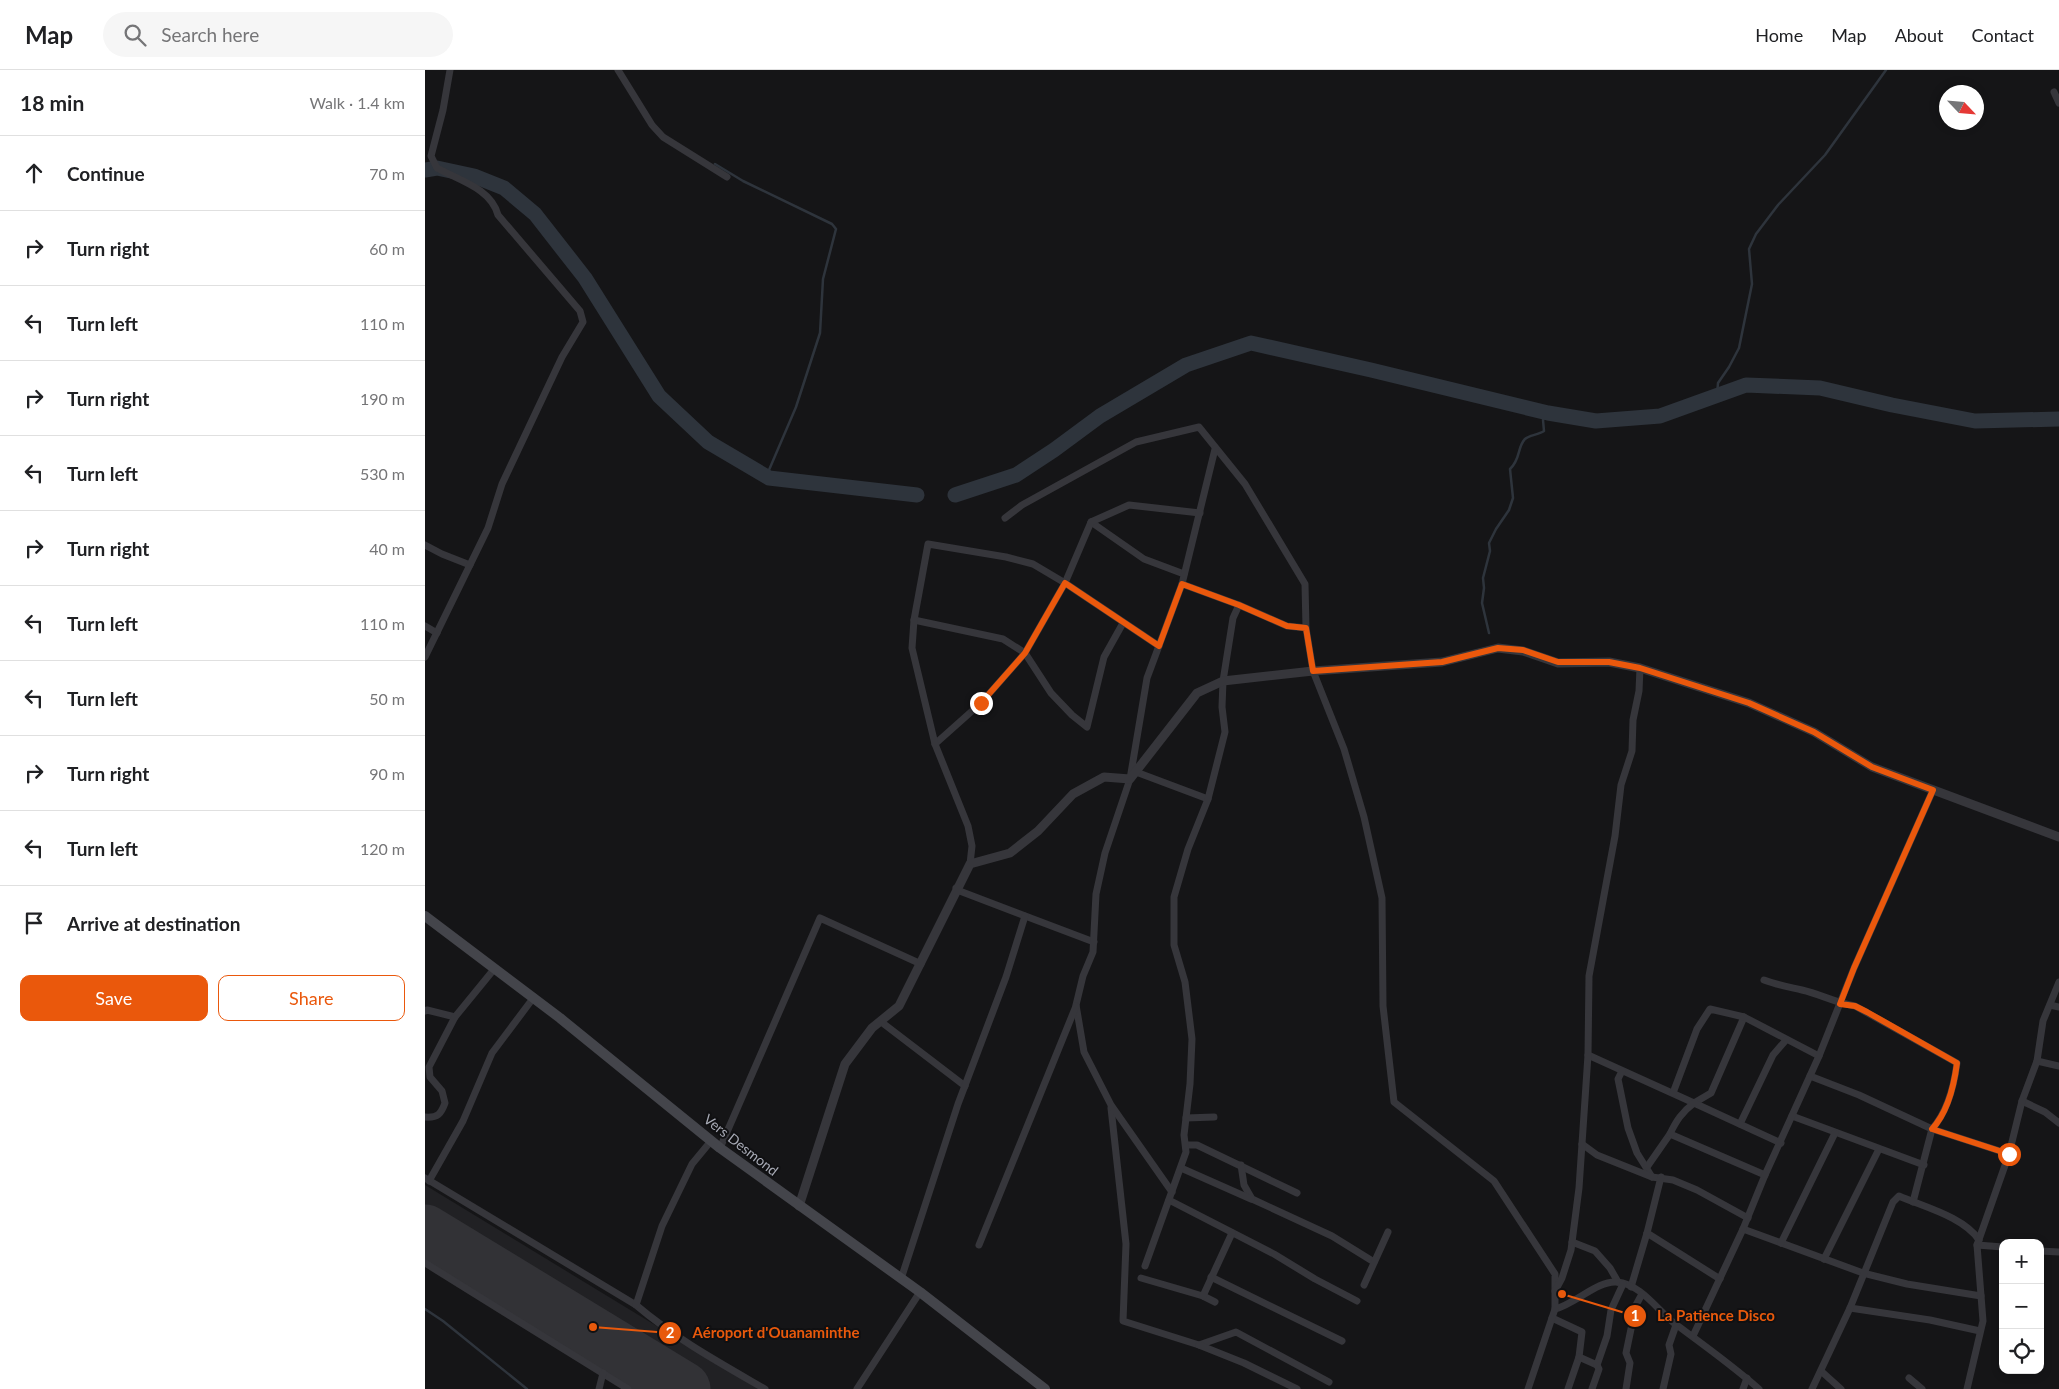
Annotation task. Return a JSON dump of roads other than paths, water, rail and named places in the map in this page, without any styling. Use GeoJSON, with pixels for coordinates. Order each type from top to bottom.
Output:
{"type":"FeatureCollection","features":[{"type":"Feature","properties":{"kind":"main road","name":"Vers Desmond"},"geometry":{"type":"LineString","coordinates":[[425,916],[533,997],[720,1148],[920,1292],[1045,1389]]}},
{"type":"Feature","properties":{"kind":"street"},"geometry":{"type":"LineString","coordinates":[[425,657],[488,528],[506,476],[562,357],[583,322],[580,311],[498,215],[496,206],[475,186],[437,168],[431,156],[443,110],[450,70]]}},
{"type":"Feature","properties":{"kind":"street"},"geometry":{"type":"LineString","coordinates":[[618,70],[653,125],[663,137],[727,177]]}},
{"type":"Feature","properties":{"kind":"street"},"geometry":{"type":"LineString","coordinates":[[2054,92],[2059,103]]}},
{"type":"Feature","properties":{"kind":"street"},"geometry":{"type":"LineString","coordinates":[[1005,518],[1022,505],[1136,442],[1199,427],[1245,484],[1305,584],[1306,628],[1313,671],[1344,749],[1364,817],[1382,898],[1383,1006],[1395,1102],[1494,1181],[1555,1274],[1555,1309],[1528,1389]]}},
{"type":"Feature","properties":{"kind":"street"},"geometry":{"type":"LineString","coordinates":[[979,1245],[1076,1005],[1083,976],[1093,952],[1096,894],[1105,853],[1133,775],[1147,678],[1182,584],[1215,449]]}},
{"type":"Feature","properties":{"kind":"street"},"geometry":{"type":"LineString","coordinates":[[935,744],[981,703],[1025,653],[1065,583],[1091,522],[1129,505],[1200,513]]}},
{"type":"Feature","properties":{"kind":"street"},"geometry":{"type":"LineString","coordinates":[[1091,522],[1144,559],[1184,574]]}},
{"type":"Feature","properties":{"kind":"street"},"geometry":{"type":"LineString","coordinates":[[799,1206],[845,1064],[871,1028],[899,1006],[921,964],[956,888],[970,864],[972,846],[968,826],[935,744],[912,648],[914,620],[928,544],[1006,557],[1033,564],[1065,583],[1159,646]]}},
{"type":"Feature","properties":{"kind":"street"},"geometry":{"type":"LineString","coordinates":[[425,545],[470,565]]}},
{"type":"Feature","properties":{"kind":"street"},"geometry":{"type":"LineString","coordinates":[[1182,584],[1239,605],[1287,626],[1306,628]]}},
{"type":"Feature","properties":{"kind":"street"},"geometry":{"type":"LineString","coordinates":[[1145,1266],[1186,1152],[1184,1135],[1190,1084],[1192,1039],[1185,982],[1174,945],[1175,897],[1187,849],[1208,799],[1225,732],[1222,707],[1223,681],[1233,618],[1239,605]]}},
{"type":"Feature","properties":{"kind":"street"},"geometry":{"type":"LineString","coordinates":[[914,620],[1003,640],[1025,653],[1051,693],[1072,715],[1087,727],[1104,657],[1123,622]]}},
{"type":"Feature","properties":{"kind":"street"},"geometry":{"type":"LineString","coordinates":[[425,626],[437,633]]}},
{"type":"Feature","properties":{"kind":"street"},"geometry":{"type":"LineString","coordinates":[[1133,775],[1197,693],[1223,681],[1313,671],[1442,662],[1498,648],[1523,650],[1558,662],[1609,662],[1640,668],[1749,703],[1814,732],[1872,767],[2059,838]]}},
{"type":"Feature","properties":{"kind":"street"},"geometry":{"type":"LineString","coordinates":[[1555,1292],[1562,1278],[1572,1242],[1589,1055],[1589,976],[1615,836],[1621,785],[1632,750],[1633,720],[1639,691],[1640,668]]}},
{"type":"Feature","properties":{"kind":"street"},"geometry":{"type":"LineString","coordinates":[[970,864],[1010,853],[1038,831],[1073,794],[1104,777],[1133,775],[1208,799]]}},
{"type":"Feature","properties":{"kind":"street"},"geometry":{"type":"LineString","coordinates":[[1693,1336],[1811,1076],[1854,968],[1933,790]]}},
{"type":"Feature","properties":{"kind":"street"},"geometry":{"type":"LineString","coordinates":[[956,888],[1095,942]]}},
{"type":"Feature","properties":{"kind":"street"},"geometry":{"type":"LineString","coordinates":[[901,1279],[965,1086],[1006,977],[1025,916]]}},
{"type":"Feature","properties":{"kind":"street"},"geometry":{"type":"LineString","coordinates":[[720,1148],[820,918],[921,964]]}},
{"type":"Feature","properties":{"kind":"street"},"geometry":{"type":"LineString","coordinates":[[425,1117],[434,1118],[439,1115],[445,1103],[442,1091],[430,1077],[429,1066],[455,1017],[495,968]]}},
{"type":"Feature","properties":{"kind":"street"},"geometry":{"type":"LineString","coordinates":[[1764,980],[1779,986],[1803,990],[1840,1004],[1855,1006],[1957,1063],[1951,1094],[1942,1116],[1932,1129],[1913,1202]]}},
{"type":"Feature","properties":{"kind":"street"},"geometry":{"type":"LineString","coordinates":[[1978,1242],[2009,1154],[2022,1101],[2037,1061],[2043,1021],[2059,982]]}},
{"type":"Feature","properties":{"kind":"street"},"geometry":{"type":"LineString","coordinates":[[533,997],[492,1053],[463,1121],[427,1180],[636,1305],[661,1326],[685,1342],[765,1389]]}},
{"type":"Feature","properties":{"kind":"street"},"geometry":{"type":"LineString","coordinates":[[1076,1005],[1084,1052],[1111,1105],[1172,1192]]}},
{"type":"Feature","properties":{"kind":"street"},"geometry":{"type":"LineString","coordinates":[[2050,1005],[2059,1007]]}},
{"type":"Feature","properties":{"kind":"street"},"geometry":{"type":"LineString","coordinates":[[1673,1093],[1697,1029],[1710,1009],[1744,1017],[1819,1056]]}},
{"type":"Feature","properties":{"kind":"street"},"geometry":{"type":"LineString","coordinates":[[425,1011],[455,1017]]}},
{"type":"Feature","properties":{"kind":"street"},"geometry":{"type":"LineString","coordinates":[[1647,1167],[1670,1134],[1681,1113],[1693,1103],[1711,1093],[1744,1017]]}},
{"type":"Feature","properties":{"kind":"street"},"geometry":{"type":"LineString","coordinates":[[880,1021],[965,1086]]}},
{"type":"Feature","properties":{"kind":"street"},"geometry":{"type":"LineString","coordinates":[[1740,1124],[1773,1055],[1786,1040]]}},
{"type":"Feature","properties":{"kind":"street"},"geometry":{"type":"LineString","coordinates":[[1589,1055],[1781,1143]]}},
{"type":"Feature","properties":{"kind":"street"},"geometry":{"type":"LineString","coordinates":[[2037,1061],[2059,1066]]}},
{"type":"Feature","properties":{"kind":"street"},"geometry":{"type":"LineString","coordinates":[[1623,1070],[1618,1079],[1628,1128],[1637,1152],[1652,1177]]}},
{"type":"Feature","properties":{"kind":"street"},"geometry":{"type":"LineString","coordinates":[[1811,1076],[1859,1095],[1932,1129],[2009,1154]]}},
{"type":"Feature","properties":{"kind":"street"},"geometry":{"type":"LineString","coordinates":[[425,1081],[435,1085]]}},
{"type":"Feature","properties":{"kind":"street"},"geometry":{"type":"LineString","coordinates":[[2022,1101],[2045,1112],[2059,1123]]}},
{"type":"Feature","properties":{"kind":"street"},"geometry":{"type":"LineString","coordinates":[[1111,1105],[1126,1244],[1123,1321],[1245,1363],[1297,1389]]}},
{"type":"Feature","properties":{"kind":"street"},"geometry":{"type":"LineString","coordinates":[[1792,1116],[1924,1165]]}},
{"type":"Feature","properties":{"kind":"street"},"geometry":{"type":"LineString","coordinates":[[1186,1118],[1214,1117]]}},
{"type":"Feature","properties":{"kind":"street"},"geometry":{"type":"LineString","coordinates":[[1781,1243],[1835,1133]]}},
{"type":"Feature","properties":{"kind":"street"},"geometry":{"type":"LineString","coordinates":[[1670,1134],[1765,1175]]}},
{"type":"Feature","properties":{"kind":"street"},"geometry":{"type":"LineString","coordinates":[[636,1305],[662,1226],[693,1164],[711,1140]]}},
{"type":"Feature","properties":{"kind":"street"},"geometry":{"type":"LineString","coordinates":[[1582,1144],[1597,1155],[1652,1177],[1673,1180],[1697,1190],[1748,1218]]}},
{"type":"Feature","properties":{"kind":"street"},"geometry":{"type":"LineString","coordinates":[[1186,1145],[1197,1145],[1297,1193]]}},
{"type":"Feature","properties":{"kind":"street"},"geometry":{"type":"LineString","coordinates":[[1824,1259],[1879,1149]]}},
{"type":"Feature","properties":{"kind":"street"},"geometry":{"type":"LineString","coordinates":[[1241,1165],[1244,1185],[1252,1199]]}},
{"type":"Feature","properties":{"kind":"street"},"geometry":{"type":"LineString","coordinates":[[1181,1168],[1332,1236],[1374,1262]]}},
{"type":"Feature","properties":{"kind":"street"},"geometry":{"type":"LineString","coordinates":[[1631,1287],[1661,1177]]}},
{"type":"Feature","properties":{"kind":"street"},"geometry":{"type":"LineString","coordinates":[[1812,1389],[1850,1308],[1893,1202],[1899,1196],[1962,1223],[1973,1231],[1978,1242],[1983,1322],[1967,1389]]}},
{"type":"Feature","properties":{"kind":"street"},"geometry":{"type":"LineString","coordinates":[[1169,1200],[1274,1254],[1315,1279],[1357,1301]]}},
{"type":"Feature","properties":{"kind":"street"},"geometry":{"type":"LineString","coordinates":[[1743,1229],[1863,1273],[1907,1284],[1981,1296]]}},
{"type":"Feature","properties":{"kind":"street"},"geometry":{"type":"LineString","coordinates":[[1364,1285],[1388,1232]]}},
{"type":"Feature","properties":{"kind":"street"},"geometry":{"type":"LineString","coordinates":[[1203,1296],[1232,1233]]}},
{"type":"Feature","properties":{"kind":"street"},"geometry":{"type":"LineString","coordinates":[[1647,1233],[1720,1279]]}},
{"type":"Feature","properties":{"kind":"street"},"geometry":{"type":"LineString","coordinates":[[1572,1242],[1595,1251],[1620,1283]]}},
{"type":"Feature","properties":{"kind":"street"},"geometry":{"type":"LineString","coordinates":[[1978,1242],[1999,1247]]}},
{"type":"Feature","properties":{"kind":"street"},"geometry":{"type":"LineString","coordinates":[[2044,1251],[2059,1252]]}},
{"type":"Feature","properties":{"kind":"street"},"geometry":{"type":"LineString","coordinates":[[425,1263],[628,1389]]}},
{"type":"Feature","properties":{"kind":"street"},"geometry":{"type":"LineString","coordinates":[[1211,1277],[1342,1341]]}},
{"type":"Feature","properties":{"kind":"street"},"geometry":{"type":"LineString","coordinates":[[1141,1278],[1203,1296],[1215,1302]]}},
{"type":"Feature","properties":{"kind":"street"},"geometry":{"type":"LineString","coordinates":[[1555,1309],[1605,1283],[1620,1283],[1631,1287],[1660,1308],[1676,1325],[1693,1336],[1759,1389]]}},
{"type":"Feature","properties":{"kind":"street"},"geometry":{"type":"LineString","coordinates":[[1592,1389],[1599,1369],[1597,1365],[1607,1336],[1611,1310],[1620,1283]]}},
{"type":"Feature","properties":{"kind":"street"},"geometry":{"type":"LineString","coordinates":[[857,1389],[920,1292]]}},
{"type":"Feature","properties":{"kind":"street"},"geometry":{"type":"LineString","coordinates":[[1626,1389],[1630,1363],[1626,1353],[1637,1305],[1642,1294]]}},
{"type":"Feature","properties":{"kind":"street"},"geometry":{"type":"LineString","coordinates":[[1850,1308],[1930,1320],[1980,1331]]}},
{"type":"Feature","properties":{"kind":"street"},"geometry":{"type":"LineString","coordinates":[[1552,1318],[1582,1332],[1579,1357],[1568,1389]]}},
{"type":"Feature","properties":{"kind":"street"},"geometry":{"type":"LineString","coordinates":[[1663,1389],[1671,1354],[1669,1345],[1676,1325]]}},
{"type":"Feature","properties":{"kind":"street"},"geometry":{"type":"LineString","coordinates":[[1199,1346],[1236,1332],[1329,1382]]}},
{"type":"Feature","properties":{"kind":"street"},"geometry":{"type":"LineString","coordinates":[[1579,1357],[1597,1365]]}},
{"type":"Feature","properties":{"kind":"street"},"geometry":{"type":"LineString","coordinates":[[1821,1371],[1841,1389]]}},
{"type":"Feature","properties":{"kind":"street"},"geometry":{"type":"LineString","coordinates":[[599,1389],[603,1373]]}},
{"type":"Feature","properties":{"kind":"street"},"geometry":{"type":"LineString","coordinates":[[1743,1389],[1747,1378]]}},
{"type":"Feature","properties":{"kind":"street"},"geometry":{"type":"LineString","coordinates":[[1909,1378],[1922,1389]]}},
{"type":"Feature","properties":{"kind":"waterway"},"geometry":{"type":"LineString","coordinates":[[1717,396],[1718,383],[1739,348],[1752,284],[1749,249],[1756,234],[1778,205],[1825,155],[1886,70]]}},
{"type":"Feature","properties":{"kind":"waterway"},"geometry":{"type":"LineString","coordinates":[[715,164],[743,181],[832,224],[836,229],[823,279],[820,333],[796,407],[766,477]]}},
{"type":"Feature","properties":{"kind":"waterway"},"geometry":{"type":"LineString","coordinates":[[425,170],[437,168],[474,176],[504,188],[535,214],[585,278],[659,396],[708,442],[769,478],[917,495]]}},
{"type":"Feature","properties":{"kind":"waterway"},"geometry":{"type":"LineString","coordinates":[[955,495],[1016,475],[1100,416],[1186,365],[1251,343],[1548,413],[1596,421],[1660,416],[1746,385],[1820,388],[1892,405],[1975,421],[2059,419]]}},
{"type":"Feature","properties":{"kind":"waterway"},"geometry":{"type":"LineString","coordinates":[[1489,633],[1482,603],[1483,578],[1490,551],[1489,543],[1509,510],[1513,498],[1510,469],[1516,461],[1525,439],[1544,431],[1543,420],[1548,413]]}},
{"type":"Feature","properties":{"kind":"waterway"},"geometry":{"type":"LineString","coordinates":[[425,1309],[443,1321],[527,1389]]}},
{"type":"Feature","properties":{"kind":"place","name":"La Patience Disco"},"geometry":{"type":"Point","coordinates":[1562,1294]}},
{"type":"Feature","properties":{"kind":"place","name":"Aéroport d'Ouanaminthe"},"geometry":{"type":"Point","coordinates":[593,1327]}}]}
